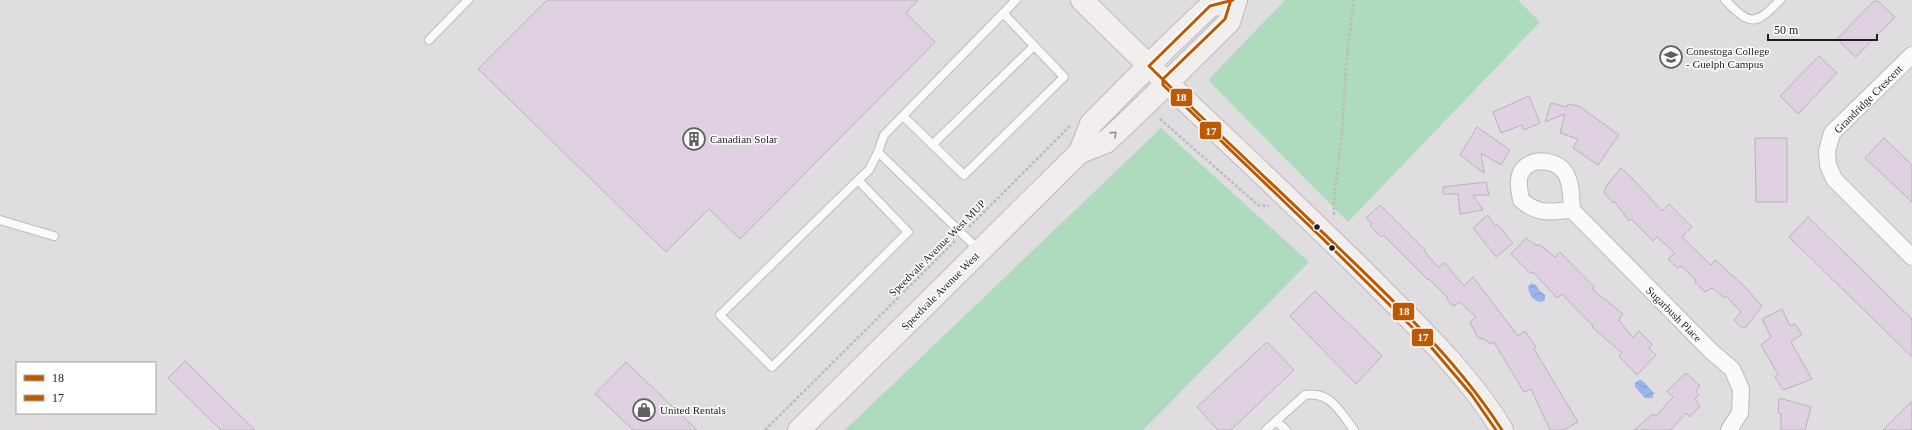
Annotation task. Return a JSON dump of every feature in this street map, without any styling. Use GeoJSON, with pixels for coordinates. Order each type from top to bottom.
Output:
{"type":"FeatureCollection","features":[{"type":"Feature","properties":{"kind":"main road"},"geometry":{"type":"LineString","coordinates":[[1082,0],[1166,83],[1325,234],[1402,311],[1465,379],[1502,430]]}},
{"type":"Feature","properties":{"kind":"main road","name":"Speedvale Avenue West"},"geometry":{"type":"LineString","coordinates":[[1080,152],[1091,124],[1149,66],[1210,6],[1232,0]]}},
{"type":"Feature","properties":{"kind":"main road","name":"Speedvale Avenue West"},"geometry":{"type":"LineString","coordinates":[[799,430],[1080,152],[1106,142],[1229,22],[1236,0]]}},
{"type":"Feature","properties":{"kind":"street","name":"Grandridge Crescent"},"geometry":{"type":"LineString","coordinates":[[1912,55],[1832,133],[1827,151],[1828,165],[1834,179],[1912,257]]}},
{"type":"Feature","properties":{"kind":"street","name":"Sugarbush Place"},"geometry":{"type":"LineString","coordinates":[[1572,210],[1711,351],[1732,369],[1741,389],[1740,413],[1729,430]]}},
{"type":"Feature","properties":{"kind":"lane"},"geometry":{"type":"LineString","coordinates":[[429,40],[468,0]]}},
{"type":"Feature","properties":{"kind":"lane"},"geometry":{"type":"LineString","coordinates":[[858,180],[908,232],[772,367],[720,315],[858,180],[869,170],[884,135],[1016,0]]}},
{"type":"Feature","properties":{"kind":"lane"},"geometry":{"type":"LineString","coordinates":[[1725,0],[1747,20],[1756,19],[1768,12],[1780,0]]}},
{"type":"Feature","properties":{"kind":"lane"},"geometry":{"type":"LineString","coordinates":[[903,116],[964,175],[1064,76],[1003,13]]}},
{"type":"Feature","properties":{"kind":"lane"},"geometry":{"type":"LineString","coordinates":[[932,145],[1034,46]]}},
{"type":"Feature","properties":{"kind":"lane"},"geometry":{"type":"LineString","coordinates":[[878,152],[980,251]]}},
{"type":"Feature","properties":{"kind":"lane"},"geometry":{"type":"LineString","coordinates":[[0,220],[54,236]]}},
{"type":"Feature","properties":{"kind":"lane"},"geometry":{"type":"LineString","coordinates":[[1266,430],[1306,395],[1321,394],[1328,398],[1354,430]]}},
{"type":"Feature","properties":{"kind":"lane"},"geometry":{"type":"LineString","coordinates":[[1276,421],[1286,430]]}},
{"type":"Feature","properties":{"kind":"path"},"geometry":{"type":"LineString","coordinates":[[1334,215],[1334,198],[1342,135],[1346,64],[1354,0]]}},
{"type":"Feature","properties":{"kind":"path"},"geometry":{"type":"LineString","coordinates":[[1160,119],[1258,205]]}},
{"type":"Feature","properties":{"kind":"path","name":"Speedvale Avenue West MUP"},"geometry":{"type":"LineString","coordinates":[[765,430],[1075,122]]}},
{"type":"Feature","properties":{"kind":"green space"},"geometry":{"type":"Polygon","coordinates":[[[1285,0],[1518,0],[1540,22],[1348,222],[1208,80],[1285,0]]]}},
{"type":"Feature","properties":{"kind":"green space"},"geometry":{"type":"Polygon","coordinates":[[[1161,128],[1309,262],[1143,430],[845,430],[1161,128]]]}},
{"type":"Feature","properties":{"kind":"water"},"geometry":{"type":"Polygon","coordinates":[[[1531,283],[1536,285],[1545,295],[1545,300],[1539,302],[1532,298],[1528,287],[1531,283]]]}},
{"type":"Feature","properties":{"kind":"water"},"geometry":{"type":"Polygon","coordinates":[[[1642,380],[1654,393],[1652,398],[1645,398],[1635,387],[1635,383],[1642,380]]]}},
{"type":"Feature","properties":{"kind":"building","name":"Canadian Solar"},"geometry":{"type":"Polygon","coordinates":[[[547,0],[918,0],[906,13],[935,42],[740,239],[709,209],[666,252],[478,69],[547,0]]]}},
{"type":"Feature","properties":{"kind":"building"},"geometry":{"type":"Polygon","coordinates":[[[1874,1],[1878,1],[1895,17],[1856,57],[1837,39],[1874,1]]]}},
{"type":"Feature","properties":{"kind":"building"},"geometry":{"type":"Polygon","coordinates":[[[1819,56],[1837,73],[1798,114],[1780,96],[1819,56]]]}},
{"type":"Feature","properties":{"kind":"building"},"geometry":{"type":"Polygon","coordinates":[[[1529,96],[1540,123],[1524,130],[1522,125],[1501,133],[1493,112],[1529,96]]]}},
{"type":"Feature","properties":{"kind":"building"},"geometry":{"type":"Polygon","coordinates":[[[1551,103],[1567,107],[1568,104],[1579,106],[1619,135],[1598,165],[1573,148],[1578,139],[1560,133],[1565,114],[1545,122],[1551,103]]]}},
{"type":"Feature","properties":{"kind":"building"},"geometry":{"type":"Polygon","coordinates":[[[1477,127],[1510,150],[1501,165],[1481,153],[1484,173],[1460,155],[1477,127]]]}},
{"type":"Feature","properties":{"kind":"building"},"geometry":{"type":"Polygon","coordinates":[[[1755,138],[1787,138],[1787,202],[1756,202],[1755,138]]]}},
{"type":"Feature","properties":{"kind":"building"},"geometry":{"type":"Polygon","coordinates":[[[1884,138],[1912,165],[1912,202],[1865,158],[1884,138]]]}},
{"type":"Feature","properties":{"kind":"building"},"geometry":{"type":"Polygon","coordinates":[[[1621,168],[1662,211],[1669,204],[1692,227],[1682,237],[1711,265],[1715,260],[1743,285],[1762,306],[1746,327],[1741,327],[1734,320],[1741,312],[1726,296],[1724,298],[1712,288],[1705,292],[1695,282],[1696,280],[1681,266],[1677,268],[1668,259],[1675,253],[1657,237],[1653,241],[1631,219],[1629,221],[1614,201],[1613,203],[1604,192],[1607,185],[1621,168]]]}},
{"type":"Feature","properties":{"kind":"building"},"geometry":{"type":"Polygon","coordinates":[[[1486,182],[1489,195],[1473,195],[1483,210],[1460,214],[1458,194],[1443,194],[1443,187],[1486,182]]]}},
{"type":"Feature","properties":{"kind":"building"},"geometry":{"type":"Polygon","coordinates":[[[1380,205],[1425,250],[1424,251],[1438,267],[1445,263],[1464,286],[1473,277],[1518,336],[1525,331],[1536,347],[1534,349],[1578,422],[1564,430],[1550,430],[1531,389],[1524,392],[1494,342],[1491,344],[1484,339],[1478,338],[1470,322],[1476,317],[1460,302],[1453,306],[1447,299],[1448,298],[1429,279],[1428,280],[1383,235],[1381,237],[1370,226],[1372,224],[1366,218],[1380,205]]]}},
{"type":"Feature","properties":{"kind":"building"},"geometry":{"type":"Polygon","coordinates":[[[1488,215],[1495,226],[1497,224],[1513,243],[1496,257],[1473,228],[1488,215]]]}},
{"type":"Feature","properties":{"kind":"building"},"geometry":{"type":"Polygon","coordinates":[[[1808,217],[1912,319],[1912,357],[1789,237],[1808,217]]]}},
{"type":"Feature","properties":{"kind":"building"},"geometry":{"type":"Polygon","coordinates":[[[1526,238],[1537,246],[1539,244],[1555,257],[1560,252],[1594,287],[1593,290],[1623,314],[1619,320],[1633,338],[1639,331],[1652,344],[1649,348],[1656,355],[1637,375],[1619,356],[1622,353],[1592,327],[1593,326],[1562,294],[1557,298],[1533,272],[1531,274],[1511,254],[1526,238]]]}},
{"type":"Feature","properties":{"kind":"building"},"geometry":{"type":"Polygon","coordinates":[[[1315,291],[1382,356],[1356,384],[1290,316],[1315,291]]]}},
{"type":"Feature","properties":{"kind":"building"},"geometry":{"type":"Polygon","coordinates":[[[1782,309],[1790,326],[1795,324],[1802,334],[1791,342],[1812,379],[1783,390],[1775,377],[1778,374],[1761,345],[1771,337],[1762,319],[1782,309]]]}},
{"type":"Feature","properties":{"kind":"building"},"geometry":{"type":"Polygon","coordinates":[[[1267,342],[1294,370],[1231,430],[1218,430],[1197,407],[1267,342]]]}},
{"type":"Feature","properties":{"kind":"building"},"geometry":{"type":"Polygon","coordinates":[[[185,361],[255,430],[221,430],[168,378],[185,361]]]}},
{"type":"Feature","properties":{"kind":"building","name":"United Rentals"},"geometry":{"type":"Polygon","coordinates":[[[626,362],[697,430],[633,430],[595,394],[626,362]]]}},
{"type":"Feature","properties":{"kind":"building"},"geometry":{"type":"Polygon","coordinates":[[[1686,373],[1700,386],[1696,391],[1699,395],[1695,399],[1700,406],[1690,417],[1686,413],[1671,430],[1634,430],[1653,414],[1656,416],[1673,397],[1667,391],[1686,373]]]}},
{"type":"Feature","properties":{"kind":"building"},"geometry":{"type":"Polygon","coordinates":[[[1779,398],[1811,407],[1805,430],[1781,430],[1781,414],[1778,413],[1779,398]]]}},
{"type":"Feature","properties":{"kind":"building"},"geometry":{"type":"Polygon","coordinates":[[[1912,401],[1912,430],[1883,430],[1912,401]]]}},
{"type":"Feature","properties":{"kind":"transit line","name":"17"},"geometry":{"type":"LineString","coordinates":[[1231,0],[1225,19],[1163,79],[1163,85],[1322,238],[1425,340],[1471,394],[1496,430]]}},
{"type":"Feature","properties":{"kind":"transit line","name":"18"},"geometry":{"type":"LineString","coordinates":[[1233,0],[1210,6],[1149,66],[1343,252],[1428,336],[1467,382],[1502,430]]}},
{"type":"Feature","properties":{"kind":"place","name":"Conestoga College - Guelph Campus"},"geometry":{"type":"Point","coordinates":[1671,57]}},
{"type":"Feature","properties":{"kind":"place","name":"Canadian Solar"},"geometry":{"type":"Point","coordinates":[694,139]}},
{"type":"Feature","properties":{"kind":"place","name":"United Rentals"},"geometry":{"type":"Point","coordinates":[644,410]}}]}
